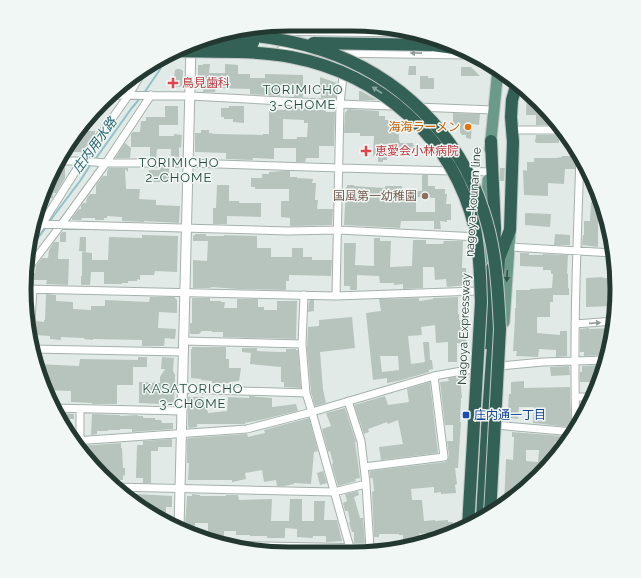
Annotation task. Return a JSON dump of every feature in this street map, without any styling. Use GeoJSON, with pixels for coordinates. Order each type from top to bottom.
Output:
{"type":"FeatureCollection","features":[{"type":"Feature","properties":{"kind":"highway"},"geometry":{"type":"LineString","coordinates":[[246,35],[261,36],[322,50],[362,66],[403,93],[424,112],[437,126],[464,164],[484,211],[492,240],[498,286],[500,329],[490,507]]}},
{"type":"Feature","properties":{"kind":"highway"},"geometry":{"type":"LineString","coordinates":[[203,46],[437,46]]}},
{"type":"Feature","properties":{"kind":"highway","name":"Nagoya Expressway"},"geometry":{"type":"LineString","coordinates":[[190,51],[250,52],[271,54],[307,60],[356,78],[374,88],[416,121],[432,140],[459,182],[471,214],[478,244],[481,302],[468,519]]}},
{"type":"Feature","properties":{"kind":"highway"},"geometry":{"type":"LineString","coordinates":[[476,514],[480,433],[492,314],[499,258],[510,230],[514,142],[511,117],[512,100],[515,89]]}},
{"type":"Feature","properties":{"kind":"highway"},"geometry":{"type":"LineString","coordinates":[[482,511],[495,229],[491,141]]}},
{"type":"Feature","properties":{"kind":"main road"},"geometry":{"type":"LineString","coordinates":[[492,72],[496,86]]}},
{"type":"Feature","properties":{"kind":"main road","name":"nagoya-kounan line"},"geometry":{"type":"LineString","coordinates":[[464,521],[478,291],[485,237],[493,110],[497,76]]}},
{"type":"Feature","properties":{"kind":"main road"},"geometry":{"type":"LineString","coordinates":[[490,507],[495,424],[510,247],[517,90]]}},
{"type":"Feature","properties":{"kind":"street"},"geometry":{"type":"LineString","coordinates":[[336,296],[340,104],[346,52],[346,31]]}},
{"type":"Feature","properties":{"kind":"street"},"geometry":{"type":"LineString","coordinates":[[202,46],[346,52],[457,54]]}},
{"type":"Feature","properties":{"kind":"street"},"geometry":{"type":"LineString","coordinates":[[179,522],[190,96],[194,50]]}},
{"type":"Feature","properties":{"kind":"street"},"geometry":{"type":"LineString","coordinates":[[38,230],[82,161],[138,80]]}},
{"type":"Feature","properties":{"kind":"street"},"geometry":{"type":"LineString","coordinates":[[119,95],[190,96],[493,110]]}},
{"type":"Feature","properties":{"kind":"street"},"geometry":{"type":"LineString","coordinates":[[33,262],[106,163],[151,95]]}},
{"type":"Feature","properties":{"kind":"street"},"geometry":{"type":"LineString","coordinates":[[514,130],[555,130]]}},
{"type":"Feature","properties":{"kind":"street"},"geometry":{"type":"LineString","coordinates":[[65,161],[489,172]]}},
{"type":"Feature","properties":{"kind":"street"},"geometry":{"type":"LineString","coordinates":[[576,417],[575,324],[580,169]]}},
{"type":"Feature","properties":{"kind":"street"},"geometry":{"type":"LineString","coordinates":[[42,224],[288,231],[338,230],[485,237]]}},
{"type":"Feature","properties":{"kind":"street"},"geometry":{"type":"LineString","coordinates":[[510,247],[608,253]]}},
{"type":"Feature","properties":{"kind":"street"},"geometry":{"type":"LineString","coordinates":[[32,305],[33,289],[336,296],[478,291]]}},
{"type":"Feature","properties":{"kind":"street"},"geometry":{"type":"LineString","coordinates":[[304,295],[302,344],[306,393],[349,547]]}},
{"type":"Feature","properties":{"kind":"street"},"geometry":{"type":"LineString","coordinates":[[575,324],[608,322]]}},
{"type":"Feature","properties":{"kind":"street"},"geometry":{"type":"LineString","coordinates":[[183,341],[302,344]]}},
{"type":"Feature","properties":{"kind":"street"},"geometry":{"type":"LineString","coordinates":[[38,348],[183,352]]}},
{"type":"Feature","properties":{"kind":"street"},"geometry":{"type":"LineString","coordinates":[[500,366],[542,362],[600,360]]}},
{"type":"Feature","properties":{"kind":"street"},"geometry":{"type":"LineString","coordinates":[[80,440],[247,428],[312,412],[434,376],[473,369]]}},
{"type":"Feature","properties":{"kind":"street"},"geometry":{"type":"LineString","coordinates":[[364,467],[444,457],[434,376]]}},
{"type":"Feature","properties":{"kind":"street"},"geometry":{"type":"LineString","coordinates":[[182,389],[306,393]]}},
{"type":"Feature","properties":{"kind":"street"},"geometry":{"type":"LineString","coordinates":[[575,397],[586,397]]}},
{"type":"Feature","properties":{"kind":"street"},"geometry":{"type":"LineString","coordinates":[[348,401],[361,441],[366,484],[370,546]]}},
{"type":"Feature","properties":{"kind":"street"},"geometry":{"type":"LineString","coordinates":[[61,408],[182,411]]}},
{"type":"Feature","properties":{"kind":"street"},"geometry":{"type":"LineString","coordinates":[[77,437],[80,409]]}},
{"type":"Feature","properties":{"kind":"street"},"geometry":{"type":"LineString","coordinates":[[495,424],[567,431]]}},
{"type":"Feature","properties":{"kind":"street"},"geometry":{"type":"LineString","coordinates":[[124,487],[334,492],[366,484]]}},
{"type":"Feature","properties":{"kind":"building"},"geometry":{"type":"Polygon","coordinates":[[[210,64],[209,73],[225,73],[225,64],[238,65],[238,74],[250,74],[250,78],[265,78],[265,74],[303,75],[303,97],[294,97],[294,85],[280,85],[280,96],[250,94],[250,89],[216,88],[215,92],[203,92],[203,80],[198,80],[198,65],[210,64]]]}},
{"type":"Feature","properties":{"kind":"building"},"geometry":{"type":"Polygon","coordinates":[[[409,66],[416,66],[416,75],[408,75],[409,66]]]}},
{"type":"Feature","properties":{"kind":"building"},"geometry":{"type":"Polygon","coordinates":[[[461,67],[471,67],[480,76],[461,76],[461,67]]]}},
{"type":"Feature","properties":{"kind":"building"},"geometry":{"type":"Polygon","coordinates":[[[177,69],[183,71],[182,87],[170,86],[170,79],[174,77],[175,70],[177,69]]]}},
{"type":"Feature","properties":{"kind":"building"},"geometry":{"type":"Polygon","coordinates":[[[420,76],[434,78],[434,89],[420,89],[420,76]]]}},
{"type":"Feature","properties":{"kind":"building"},"geometry":{"type":"Polygon","coordinates":[[[320,77],[337,83],[336,98],[321,98],[320,77]]]}},
{"type":"Feature","properties":{"kind":"building"},"geometry":{"type":"Polygon","coordinates":[[[359,91],[361,91],[377,100],[359,100],[359,91]]]}},
{"type":"Feature","properties":{"kind":"building"},"geometry":{"type":"Polygon","coordinates":[[[527,100],[551,125],[536,125],[536,115],[526,115],[527,100]]]}},
{"type":"Feature","properties":{"kind":"building"},"geometry":{"type":"Polygon","coordinates":[[[165,106],[178,106],[178,125],[159,125],[159,136],[174,136],[174,134],[182,135],[181,148],[179,147],[179,157],[171,156],[171,149],[157,149],[156,158],[150,158],[150,147],[131,147],[131,134],[133,132],[140,132],[141,121],[146,121],[146,117],[165,117],[165,106]]]}},
{"type":"Feature","properties":{"kind":"building"},"geometry":{"type":"Polygon","coordinates":[[[229,106],[244,106],[244,123],[233,122],[233,119],[224,119],[224,117],[221,117],[221,108],[229,108],[229,106]]]}},
{"type":"Feature","properties":{"kind":"building"},"geometry":{"type":"Polygon","coordinates":[[[285,108],[311,109],[335,112],[334,146],[319,146],[319,158],[306,158],[305,162],[296,162],[296,148],[274,148],[274,159],[253,158],[253,160],[226,159],[226,153],[195,152],[195,133],[201,133],[201,130],[209,130],[209,133],[216,134],[269,134],[269,110],[285,110],[285,108]],[[283,119],[283,139],[307,137],[308,123],[304,123],[304,120],[283,119]]]}},
{"type":"Feature","properties":{"kind":"building"},"geometry":{"type":"Polygon","coordinates":[[[348,109],[379,111],[379,116],[385,116],[385,120],[395,121],[395,130],[396,134],[399,134],[400,143],[413,143],[413,145],[418,146],[418,154],[387,153],[387,160],[378,162],[378,156],[373,156],[374,136],[360,136],[360,133],[344,133],[345,113],[348,109]]]}},
{"type":"Feature","properties":{"kind":"building"},"geometry":{"type":"Polygon","coordinates":[[[453,113],[480,114],[479,125],[472,124],[471,139],[466,138],[466,135],[462,135],[460,132],[460,125],[454,125],[453,113]]]}},
{"type":"Feature","properties":{"kind":"building"},"geometry":{"type":"Polygon","coordinates":[[[85,131],[95,131],[95,135],[81,152],[71,152],[85,131]]]}},
{"type":"Feature","properties":{"kind":"building"},"geometry":{"type":"Polygon","coordinates":[[[536,135],[559,135],[559,143],[537,143],[535,142],[536,135]]]}},
{"type":"Feature","properties":{"kind":"building"},"geometry":{"type":"Polygon","coordinates":[[[125,143],[131,148],[130,158],[115,158],[125,143]]]}},
{"type":"Feature","properties":{"kind":"building"},"geometry":{"type":"Polygon","coordinates":[[[573,156],[575,160],[575,169],[565,169],[564,184],[548,183],[548,196],[524,195],[523,170],[527,171],[527,162],[534,162],[534,158],[573,156]]]}},
{"type":"Feature","properties":{"kind":"building"},"geometry":{"type":"Polygon","coordinates":[[[63,166],[65,166],[65,178],[56,193],[53,193],[53,198],[48,198],[58,175],[63,166]]]}},
{"type":"Feature","properties":{"kind":"building"},"geometry":{"type":"Polygon","coordinates":[[[109,168],[128,168],[128,172],[125,169],[126,189],[140,189],[139,199],[156,200],[156,205],[180,206],[179,223],[122,221],[122,217],[107,216],[104,220],[82,218],[81,220],[72,220],[79,209],[81,209],[83,203],[86,203],[90,194],[96,194],[96,185],[103,176],[107,176],[107,171],[109,168]]]}},
{"type":"Feature","properties":{"kind":"building"},"geometry":{"type":"Polygon","coordinates":[[[160,168],[169,168],[169,182],[149,182],[149,170],[160,170],[160,168]]]}},
{"type":"Feature","properties":{"kind":"building"},"geometry":{"type":"Polygon","coordinates":[[[500,168],[505,168],[504,181],[500,181],[500,168]]]}},
{"type":"Feature","properties":{"kind":"building"},"geometry":{"type":"Polygon","coordinates":[[[290,171],[290,177],[313,179],[312,183],[316,183],[315,200],[318,200],[317,209],[333,209],[332,225],[290,226],[290,218],[281,217],[281,201],[289,201],[289,189],[255,189],[255,187],[251,187],[251,178],[262,178],[262,174],[290,171]]]}},
{"type":"Feature","properties":{"kind":"building"},"geometry":{"type":"Polygon","coordinates":[[[422,175],[428,175],[428,186],[435,186],[435,189],[445,189],[445,194],[447,194],[446,204],[451,204],[451,220],[447,220],[447,222],[440,221],[441,229],[434,229],[434,221],[401,221],[400,228],[344,225],[347,185],[385,188],[385,186],[402,186],[402,191],[422,191],[422,175]],[[416,197],[416,212],[435,212],[435,198],[416,197]]]}},
{"type":"Feature","properties":{"kind":"building"},"geometry":{"type":"Polygon","coordinates":[[[217,185],[229,185],[229,201],[239,201],[239,203],[261,203],[261,217],[227,216],[227,224],[213,224],[213,208],[216,208],[217,185]]]}},
{"type":"Feature","properties":{"kind":"building"},"geometry":{"type":"Polygon","coordinates":[[[593,198],[598,214],[598,247],[582,245],[584,221],[590,221],[591,202],[593,202],[593,198]]]}},
{"type":"Feature","properties":{"kind":"building"},"geometry":{"type":"Polygon","coordinates":[[[525,213],[551,214],[550,227],[525,225],[525,213]]]}},
{"type":"Feature","properties":{"kind":"building"},"geometry":{"type":"Polygon","coordinates":[[[62,232],[66,232],[66,242],[60,242],[60,235],[62,232]]]}},
{"type":"Feature","properties":{"kind":"building"},"geometry":{"type":"Polygon","coordinates":[[[196,234],[206,234],[206,236],[257,236],[257,248],[271,248],[271,257],[292,257],[292,248],[303,248],[303,257],[312,257],[312,260],[332,260],[331,276],[289,275],[289,281],[286,281],[286,290],[212,287],[193,288],[193,260],[207,261],[208,241],[193,241],[193,236],[196,234]]]}},
{"type":"Feature","properties":{"kind":"building"},"geometry":{"type":"Polygon","coordinates":[[[555,234],[570,235],[570,245],[554,245],[555,234]]]}},
{"type":"Feature","properties":{"kind":"building"},"geometry":{"type":"Polygon","coordinates":[[[142,235],[178,236],[177,272],[155,271],[154,275],[140,275],[140,280],[137,279],[137,281],[128,281],[128,283],[122,284],[104,284],[104,272],[91,272],[90,285],[81,285],[82,252],[92,253],[92,260],[108,260],[109,237],[142,238],[142,235]]]}},
{"type":"Feature","properties":{"kind":"building"},"geometry":{"type":"Polygon","coordinates":[[[80,237],[86,237],[86,252],[79,251],[80,237]]]}},
{"type":"Feature","properties":{"kind":"building"},"geometry":{"type":"Polygon","coordinates":[[[374,238],[380,238],[380,241],[391,241],[390,267],[412,266],[413,240],[426,240],[426,244],[443,244],[444,241],[463,241],[462,268],[466,268],[467,285],[447,287],[446,279],[435,280],[434,267],[423,267],[423,288],[403,289],[403,284],[394,285],[394,283],[380,283],[379,276],[357,275],[357,290],[350,290],[350,286],[344,286],[344,243],[356,243],[355,265],[374,266],[374,238]]]}},
{"type":"Feature","properties":{"kind":"building"},"geometry":{"type":"Polygon","coordinates":[[[54,242],[59,242],[58,259],[69,259],[68,285],[46,284],[47,280],[34,280],[34,284],[31,284],[32,273],[35,273],[36,266],[42,258],[48,258],[49,250],[54,242]]]}},
{"type":"Feature","properties":{"kind":"building"},"geometry":{"type":"Polygon","coordinates":[[[520,253],[529,253],[529,255],[568,255],[567,274],[569,295],[553,295],[553,302],[550,302],[550,317],[537,317],[537,333],[560,335],[560,331],[567,331],[567,356],[556,357],[556,350],[539,349],[538,357],[516,356],[517,351],[513,351],[516,290],[552,288],[553,274],[551,274],[550,270],[543,270],[543,267],[520,266],[520,253]]]}},
{"type":"Feature","properties":{"kind":"building"},"geometry":{"type":"Polygon","coordinates":[[[586,278],[609,278],[609,306],[586,307],[586,278]]]}},
{"type":"Feature","properties":{"kind":"building"},"geometry":{"type":"Polygon","coordinates":[[[46,294],[56,295],[56,301],[73,302],[73,309],[91,310],[91,306],[105,306],[105,300],[149,302],[150,297],[174,297],[177,300],[177,313],[159,312],[158,328],[176,329],[175,339],[165,338],[164,346],[142,346],[142,340],[93,340],[61,337],[61,340],[50,339],[50,336],[35,335],[36,321],[44,322],[46,294]]]}},
{"type":"Feature","properties":{"kind":"building"},"geometry":{"type":"Polygon","coordinates":[[[458,297],[459,320],[468,320],[466,344],[457,343],[457,362],[448,362],[448,342],[436,343],[435,325],[421,327],[422,335],[408,336],[411,364],[425,362],[423,342],[429,342],[430,360],[432,360],[433,369],[429,370],[429,372],[398,381],[387,383],[387,378],[373,380],[366,313],[381,311],[379,299],[419,298],[419,301],[433,298],[458,297]],[[380,356],[382,372],[399,370],[398,356],[380,356]]]}},
{"type":"Feature","properties":{"kind":"building"},"geometry":{"type":"Polygon","coordinates":[[[192,298],[210,298],[210,301],[225,302],[224,308],[237,308],[237,299],[258,299],[258,307],[264,307],[264,310],[277,310],[277,301],[297,301],[296,339],[223,337],[223,332],[212,331],[202,331],[199,334],[190,334],[190,323],[192,323],[192,298]]]}},
{"type":"Feature","properties":{"kind":"building"},"geometry":{"type":"Polygon","coordinates":[[[310,300],[314,300],[314,311],[308,312],[309,302],[310,300]]]}},
{"type":"Feature","properties":{"kind":"building"},"geometry":{"type":"Polygon","coordinates":[[[352,317],[355,348],[320,352],[323,389],[326,403],[315,406],[311,392],[307,349],[308,327],[319,326],[319,320],[352,317]]]}},
{"type":"Feature","properties":{"kind":"building"},"geometry":{"type":"Polygon","coordinates":[[[607,328],[601,355],[584,356],[584,352],[580,352],[580,329],[607,328]]]}},
{"type":"Feature","properties":{"kind":"building"},"geometry":{"type":"Polygon","coordinates":[[[192,347],[226,347],[226,359],[229,359],[229,368],[241,368],[239,381],[229,383],[212,383],[212,381],[191,378],[192,347]]]}},
{"type":"Feature","properties":{"kind":"building"},"geometry":{"type":"Polygon","coordinates":[[[242,348],[257,348],[257,351],[278,352],[286,352],[286,349],[298,350],[301,388],[284,387],[284,382],[281,382],[281,367],[250,364],[251,353],[242,352],[242,348]]]}},
{"type":"Feature","properties":{"kind":"building"},"geometry":{"type":"Polygon","coordinates":[[[138,357],[147,357],[147,367],[133,367],[133,385],[117,385],[117,404],[71,402],[71,391],[52,390],[43,364],[79,366],[80,359],[138,360],[138,357]]]}},
{"type":"Feature","properties":{"kind":"building"},"geometry":{"type":"Polygon","coordinates":[[[162,357],[174,357],[174,403],[139,403],[139,382],[160,383],[160,377],[165,369],[161,369],[162,357]]]}},
{"type":"Feature","properties":{"kind":"building"},"geometry":{"type":"Polygon","coordinates":[[[598,365],[592,382],[580,382],[580,372],[582,372],[582,366],[598,365]]]}},
{"type":"Feature","properties":{"kind":"building"},"geometry":{"type":"Polygon","coordinates":[[[569,366],[570,375],[551,376],[550,367],[569,366]]]}},
{"type":"Feature","properties":{"kind":"building"},"geometry":{"type":"Polygon","coordinates":[[[460,376],[462,398],[458,468],[455,468],[457,484],[455,485],[456,493],[434,493],[434,487],[411,489],[412,500],[422,500],[424,521],[448,520],[448,522],[453,522],[453,526],[437,532],[419,534],[419,538],[403,542],[403,535],[399,534],[379,534],[379,537],[374,537],[372,492],[374,491],[373,480],[370,478],[370,471],[447,461],[449,456],[447,441],[453,441],[453,425],[445,425],[440,382],[449,381],[448,378],[460,376]]]}},
{"type":"Feature","properties":{"kind":"building"},"geometry":{"type":"Polygon","coordinates":[[[524,381],[524,388],[570,387],[570,427],[533,423],[534,407],[519,407],[518,419],[510,418],[511,408],[508,408],[509,394],[511,394],[511,382],[524,381]]]}},
{"type":"Feature","properties":{"kind":"building"},"geometry":{"type":"Polygon","coordinates":[[[430,382],[438,453],[381,460],[379,447],[403,444],[398,420],[388,424],[387,422],[368,429],[369,432],[364,434],[354,405],[385,396],[388,405],[409,402],[407,389],[430,382]]]}},
{"type":"Feature","properties":{"kind":"building"},"geometry":{"type":"Polygon","coordinates":[[[249,396],[272,398],[272,407],[296,404],[298,411],[245,424],[197,424],[197,427],[188,427],[188,397],[203,397],[203,400],[207,400],[208,413],[227,411],[228,397],[249,398],[249,396]]]}},
{"type":"Feature","properties":{"kind":"building"},"geometry":{"type":"Polygon","coordinates":[[[345,408],[356,442],[360,478],[355,479],[356,481],[338,486],[330,451],[328,452],[322,429],[331,426],[326,413],[345,408]]]}},
{"type":"Feature","properties":{"kind":"building"},"geometry":{"type":"Polygon","coordinates":[[[64,413],[74,414],[74,419],[67,419],[64,413]]]}},
{"type":"Feature","properties":{"kind":"building"},"geometry":{"type":"Polygon","coordinates":[[[92,414],[120,416],[138,415],[143,416],[143,418],[155,418],[155,420],[161,420],[162,423],[173,423],[173,429],[132,432],[132,429],[120,429],[97,431],[97,434],[91,435],[92,414]]]}},
{"type":"Feature","properties":{"kind":"building"},"geometry":{"type":"Polygon","coordinates":[[[309,418],[318,451],[314,452],[311,484],[294,483],[284,486],[277,486],[276,480],[264,482],[262,470],[245,473],[246,479],[232,482],[232,480],[188,480],[189,463],[187,463],[187,439],[247,434],[248,437],[265,433],[264,430],[309,418]]]}},
{"type":"Feature","properties":{"kind":"building"},"geometry":{"type":"Polygon","coordinates":[[[512,432],[563,436],[559,443],[555,442],[554,449],[546,459],[522,483],[504,497],[506,459],[513,460],[514,437],[512,437],[512,432]],[[526,450],[526,461],[538,462],[539,450],[526,450]]]}},
{"type":"Feature","properties":{"kind":"building"},"geometry":{"type":"Polygon","coordinates":[[[172,439],[172,447],[158,447],[158,451],[151,451],[151,483],[143,483],[143,478],[136,478],[137,445],[143,445],[143,441],[172,439]]]}},
{"type":"Feature","properties":{"kind":"building"},"geometry":{"type":"Polygon","coordinates":[[[121,443],[123,468],[125,468],[125,476],[123,475],[123,480],[116,480],[84,446],[121,443]]]}},
{"type":"Feature","properties":{"kind":"building"},"geometry":{"type":"Polygon","coordinates":[[[323,471],[327,483],[320,485],[317,473],[323,471]]]}},
{"type":"Feature","properties":{"kind":"building"},"geometry":{"type":"Polygon","coordinates":[[[358,491],[359,495],[354,497],[360,518],[363,518],[364,543],[354,543],[354,532],[352,532],[349,523],[348,511],[345,511],[343,503],[347,501],[345,494],[358,491]]]}},
{"type":"Feature","properties":{"kind":"building"},"geometry":{"type":"Polygon","coordinates":[[[136,494],[172,496],[172,507],[166,507],[166,514],[164,514],[136,497],[136,494]]]}},
{"type":"Feature","properties":{"kind":"building"},"geometry":{"type":"Polygon","coordinates":[[[192,494],[200,496],[238,495],[239,500],[272,499],[271,521],[289,521],[290,499],[302,499],[302,521],[314,521],[314,501],[325,501],[324,520],[337,520],[342,541],[326,542],[326,536],[313,536],[313,538],[297,537],[297,529],[285,528],[285,538],[236,535],[236,531],[224,531],[224,537],[219,537],[208,534],[208,523],[195,523],[195,526],[185,525],[187,496],[192,496],[192,494]]]}},
{"type":"Feature","properties":{"kind":"waterway","name":"庄内用水路"},"geometry":{"type":"LineString","coordinates":[[144,93],[161,68]]}},
{"type":"Feature","properties":{"kind":"waterway","name":"庄内用水路"},"geometry":{"type":"LineString","coordinates":[[94,161],[141,97]]}},
{"type":"Feature","properties":{"kind":"waterway","name":"庄内用水路"},"geometry":{"type":"LineString","coordinates":[[49,222],[91,164]]}},
{"type":"Feature","properties":{"kind":"waterway","name":"庄内用水路"},"geometry":{"type":"LineString","coordinates":[[36,241],[47,226]]}},
{"type":"Feature","properties":{"kind":"place","name":"鳥見歯科"},"geometry":{"type":"Point","coordinates":[173,83]}},
{"type":"Feature","properties":{"kind":"place","name":"海海ラーメン"},"geometry":{"type":"Point","coordinates":[468,127]}},
{"type":"Feature","properties":{"kind":"place","name":"恵愛会小林病院"},"geometry":{"type":"Point","coordinates":[366,151]}},
{"type":"Feature","properties":{"kind":"place","name":"国風第一幼稚園"},"geometry":{"type":"Point","coordinates":[425,196]}},
{"type":"Feature","properties":{"kind":"place","name":"庄内通一丁目"},"geometry":{"type":"Point","coordinates":[466,415]}},
{"type":"Feature","properties":{"kind":"district","name":"TORIMICHO 3-CHOME"},"geometry":{"type":"Point","coordinates":[303,96]}},
{"type":"Feature","properties":{"kind":"district","name":"TORIMICHO 2-CHOME"},"geometry":{"type":"Point","coordinates":[179,170]}},
{"type":"Feature","properties":{"kind":"district","name":"KASATORICHO 3-CHOME"},"geometry":{"type":"Point","coordinates":[193,396]}}]}
